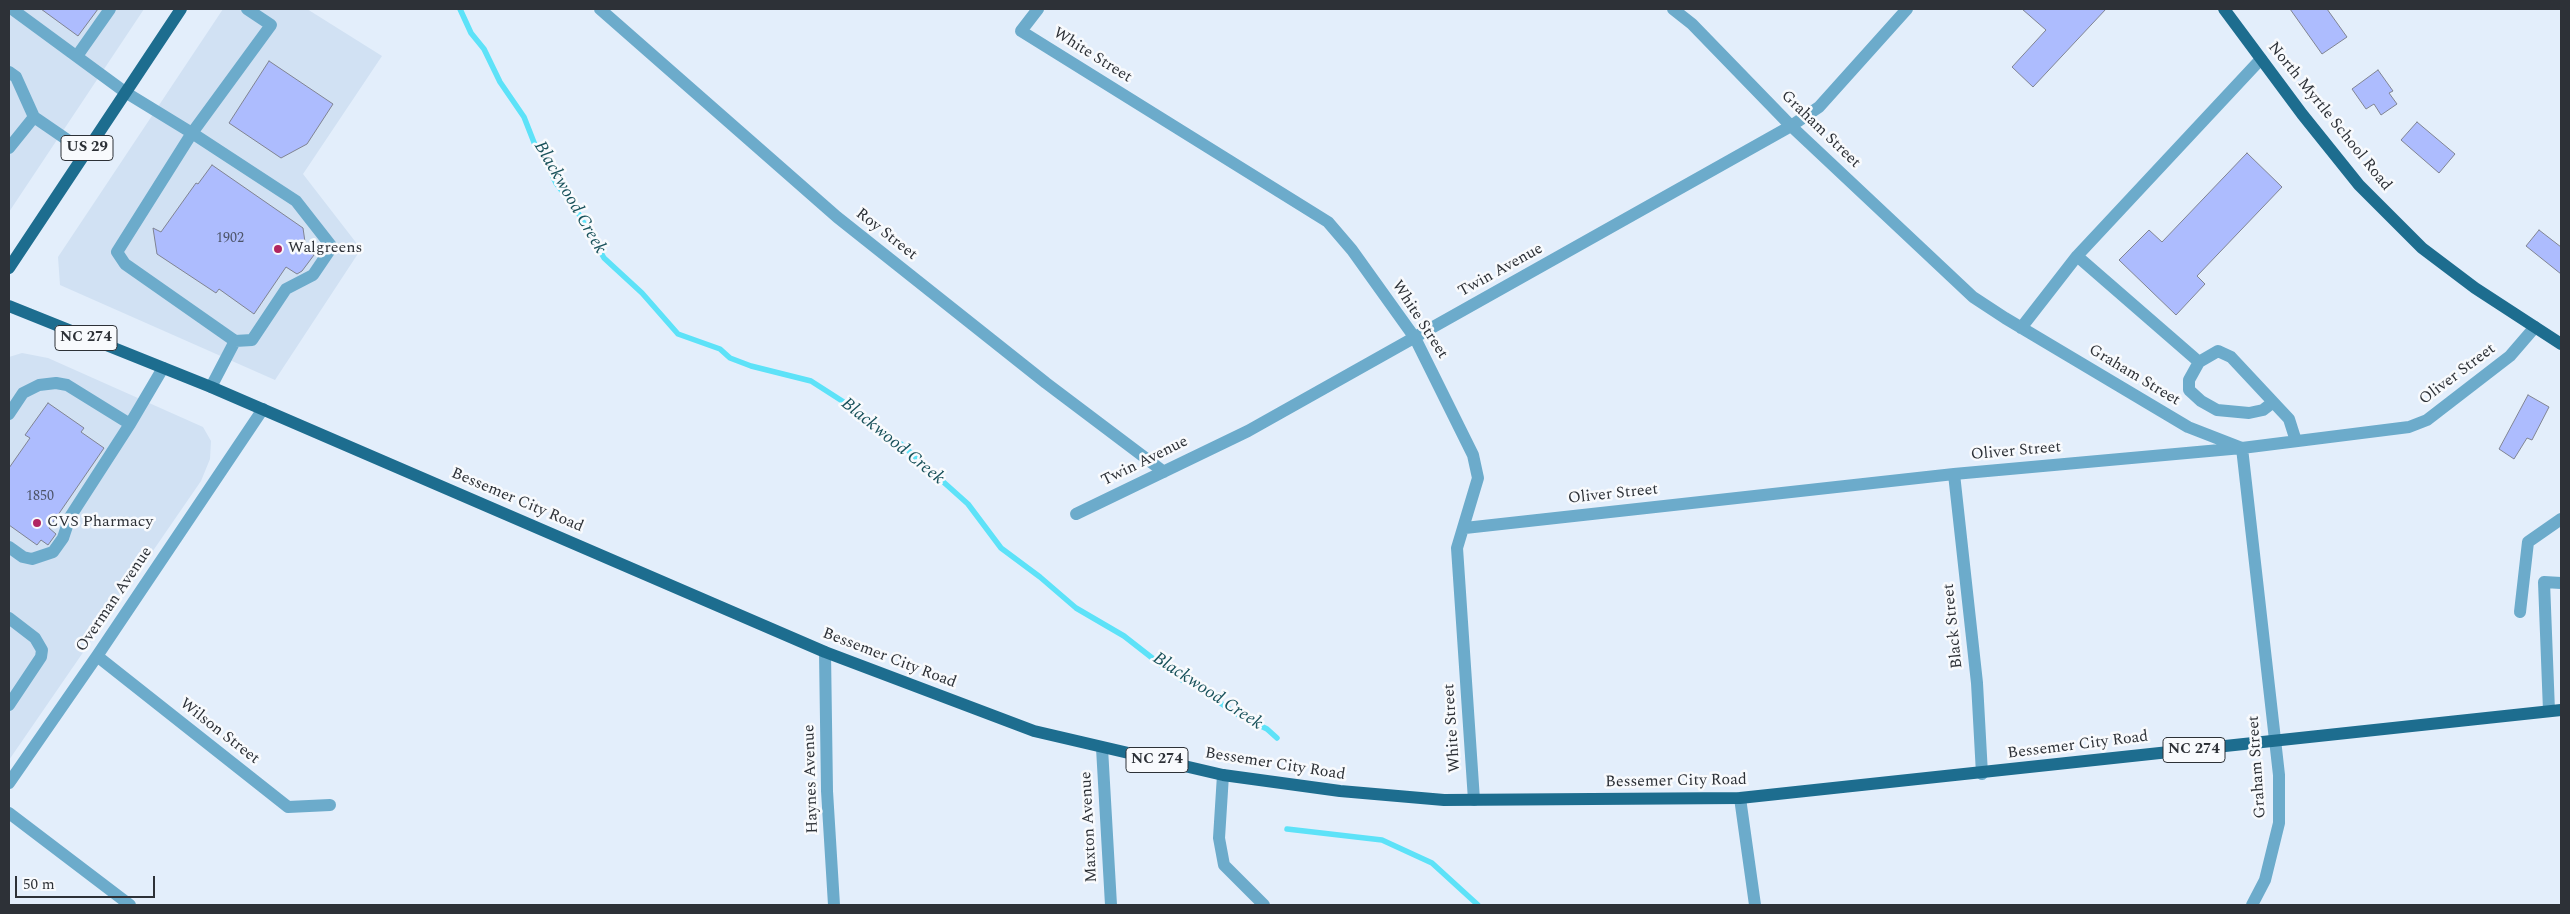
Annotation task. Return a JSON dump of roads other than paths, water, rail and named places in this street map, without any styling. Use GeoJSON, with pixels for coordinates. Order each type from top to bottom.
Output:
{"type":"FeatureCollection","features":[{"type":"Feature","properties":{"kind":"main road","name":"US 29"},"geometry":{"type":"LineString","coordinates":[[9,268],[181,9]]}},
{"type":"Feature","properties":{"kind":"main road","name":"North Myrtle School Road"},"geometry":{"type":"LineString","coordinates":[[2224,9],[2359,186],[2422,248],[2476,288],[2561,344]]}},
{"type":"Feature","properties":{"kind":"main road","name":"Bessemer City Road"},"geometry":{"type":"LineString","coordinates":[[9,306],[263,409],[825,652],[1034,731],[1223,776],[1402,798],[1474,800],[1740,798],[1982,774],[2274,740],[2555,711]]}},
{"type":"Feature","properties":{"kind":"street"},"geometry":{"type":"LineString","coordinates":[[12,9],[125,92],[192,133],[296,201],[332,247],[313,275],[286,289],[252,340],[236,341],[124,264],[117,252],[192,133],[271,25],[247,9]]}},
{"type":"Feature","properties":{"kind":"street"},"geometry":{"type":"LineString","coordinates":[[77,56],[110,9]]}},
{"type":"Feature","properties":{"kind":"street","name":"Roy Street"},"geometry":{"type":"LineString","coordinates":[[600,9],[837,217],[1046,383],[1164,472]]}},
{"type":"Feature","properties":{"kind":"street","name":"White Street"},"geometry":{"type":"LineString","coordinates":[[1038,9],[1021,31],[1328,222],[1352,250],[1415,338],[1473,455],[1478,478],[1465,528],[1457,548],[1474,800]]}},
{"type":"Feature","properties":{"kind":"street","name":"Graham Street"},"geometry":{"type":"LineString","coordinates":[[1673,9],[1692,24],[1792,126],[1973,297],[2188,428],[2242,448],[2279,775],[2279,823],[2264,880],[2252,905]]}},
{"type":"Feature","properties":{"kind":"street","name":"Twin Avenue"},"geometry":{"type":"LineString","coordinates":[[1076,514],[1248,431],[1792,126],[1819,107],[1907,9]]}},
{"type":"Feature","properties":{"kind":"street"},"geometry":{"type":"LineString","coordinates":[[2021,328],[2077,256],[2261,58]]}},
{"type":"Feature","properties":{"kind":"street"},"geometry":{"type":"LineString","coordinates":[[9,72],[16,77],[34,117],[85,152]]}},
{"type":"Feature","properties":{"kind":"street"},"geometry":{"type":"LineString","coordinates":[[9,148],[34,117]]}},
{"type":"Feature","properties":{"kind":"street"},"geometry":{"type":"LineString","coordinates":[[2077,256],[2199,362]]}},
{"type":"Feature","properties":{"kind":"street","name":"Oliver Street"},"geometry":{"type":"LineString","coordinates":[[1465,528],[1954,474],[2242,448],[2409,427],[2427,420],[2510,356],[2535,327]]}},
{"type":"Feature","properties":{"kind":"street"},"geometry":{"type":"LineString","coordinates":[[211,387],[236,341]]}},
{"type":"Feature","properties":{"kind":"street"},"geometry":{"type":"LineString","coordinates":[[2272,403],[2263,410],[2249,413],[2217,410],[2201,401],[2189,390],[2189,380],[2199,362],[2218,351],[2231,356],[2272,403],[2289,419],[2296,441]]}},
{"type":"Feature","properties":{"kind":"street"},"geometry":{"type":"LineString","coordinates":[[9,547],[23,557],[32,559],[53,552],[63,538],[70,517],[130,424],[163,368]]}},
{"type":"Feature","properties":{"kind":"street"},"geometry":{"type":"LineString","coordinates":[[9,414],[23,393],[39,385],[56,383],[67,385],[130,424]]}},
{"type":"Feature","properties":{"kind":"street","name":"Overman Avenue"},"geometry":{"type":"LineString","coordinates":[[9,783],[263,409]]}},
{"type":"Feature","properties":{"kind":"street","name":"Black Street"},"geometry":{"type":"LineString","coordinates":[[1954,474],[1977,683],[1982,774]]}},
{"type":"Feature","properties":{"kind":"street"},"geometry":{"type":"LineString","coordinates":[[2520,612],[2528,542],[2561,519]]}},
{"type":"Feature","properties":{"kind":"street"},"geometry":{"type":"LineString","coordinates":[[2555,711],[2544,582],[2561,583]]}},
{"type":"Feature","properties":{"kind":"street"},"geometry":{"type":"LineString","coordinates":[[9,618],[35,638],[42,650],[41,657],[9,705]]}},
{"type":"Feature","properties":{"kind":"street","name":"Haynes Avenue"},"geometry":{"type":"LineString","coordinates":[[825,652],[827,791],[834,905]]}},
{"type":"Feature","properties":{"kind":"street","name":"Wilson Street"},"geometry":{"type":"LineString","coordinates":[[97,656],[288,807],[330,805]]}},
{"type":"Feature","properties":{"kind":"street","name":"Maxton Avenue"},"geometry":{"type":"LineString","coordinates":[[1102,748],[1111,905]]}},
{"type":"Feature","properties":{"kind":"street"},"geometry":{"type":"LineString","coordinates":[[1223,776],[1219,838],[1224,865],[1264,905]]}},
{"type":"Feature","properties":{"kind":"street"},"geometry":{"type":"LineString","coordinates":[[1740,798],[1755,905]]}},
{"type":"Feature","properties":{"kind":"street"},"geometry":{"type":"LineString","coordinates":[[9,813],[130,905]]}},
{"type":"Feature","properties":{"kind":"waterway","name":"Blackwood Creek"},"geometry":{"type":"LineString","coordinates":[[460,9],[471,33],[484,49],[500,82],[524,117],[535,145],[540,150],[556,183],[577,211],[604,258],[642,293],[678,334],[720,349],[730,358],[751,366],[811,381],[864,415],[894,442],[901,444],[968,504],[1001,548],[1040,577],[1076,608],[1124,636],[1165,668],[1172,670],[1182,680],[1190,682],[1235,713],[1267,729],[1277,738]]}},
{"type":"Feature","properties":{"kind":"waterway","name":"Blackwood Creek"},"geometry":{"type":"LineString","coordinates":[[1287,829],[1382,840],[1432,863],[1478,905]]}},
{"type":"Feature","properties":{"kind":"place","name":"Walgreens"},"geometry":{"type":"Point","coordinates":[278,249]}},
{"type":"Feature","properties":{"kind":"place","name":"CVS Pharmacy"},"geometry":{"type":"Point","coordinates":[37,523]}}]}
